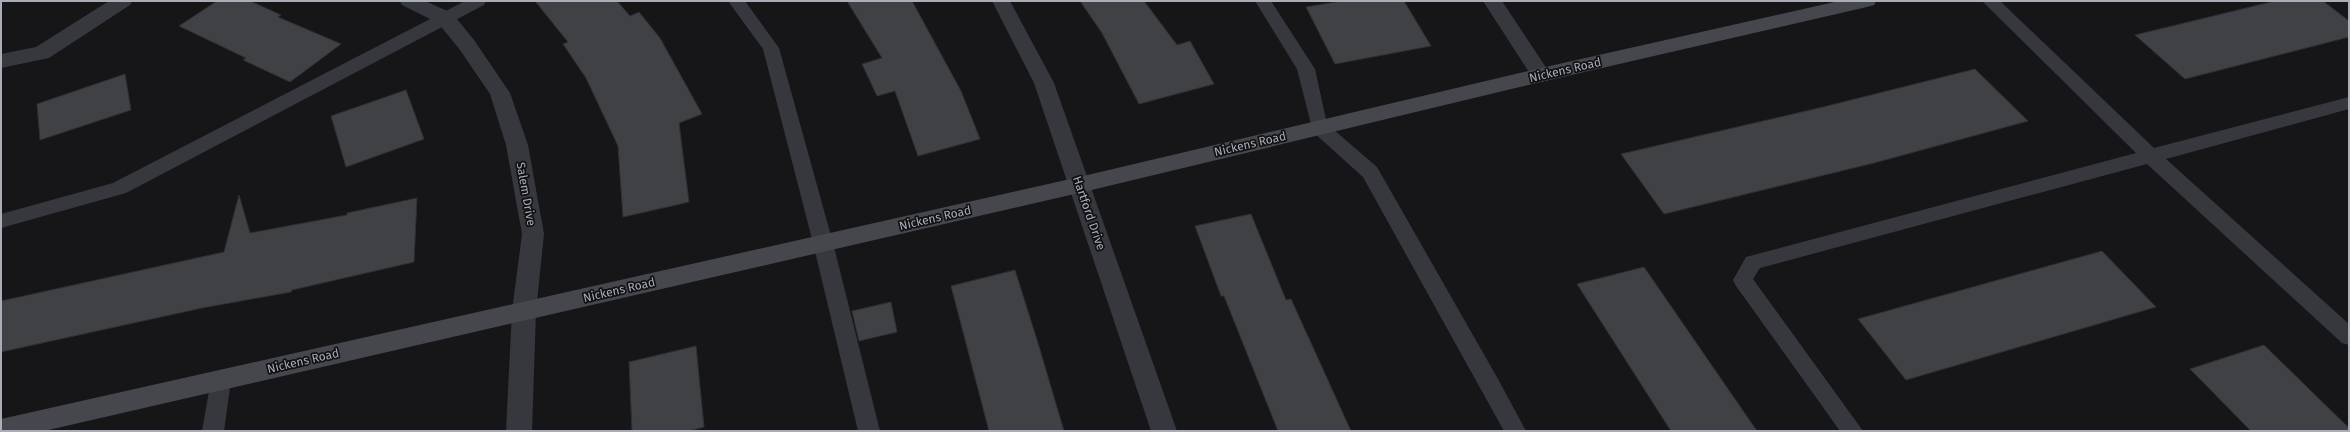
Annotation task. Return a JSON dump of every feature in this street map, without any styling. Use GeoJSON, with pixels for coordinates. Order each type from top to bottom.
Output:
{"type":"FeatureCollection","features":[{"type":"Feature","properties":{"kind":"street"},"geometry":{"type":"LineString","coordinates":[[1,61],[42,53],[123,1]]}},
{"type":"Feature","properties":{"kind":"street","name":"Salem Drive"},"geometry":{"type":"LineString","coordinates":[[409,1],[445,18],[467,45],[500,92],[517,144],[533,234],[524,311],[519,431]]}},
{"type":"Feature","properties":{"kind":"street","name":"Hartford Drive"},"geometry":{"type":"LineString","coordinates":[[1001,1],[1044,83],[1164,431]]}},
{"type":"Feature","properties":{"kind":"street"},"geometry":{"type":"LineString","coordinates":[[1492,1],[1540,76]]}},
{"type":"Feature","properties":{"kind":"street","name":"Nickens Road"},"geometry":{"type":"LineString","coordinates":[[1,430],[1079,185],[1320,127],[1867,1]]}},
{"type":"Feature","properties":{"kind":"lane"},"geometry":{"type":"LineString","coordinates":[[1,221],[119,188],[478,1]]}},
{"type":"Feature","properties":{"kind":"lane"},"geometry":{"type":"LineString","coordinates":[[736,1],[771,48],[823,243],[869,431]]}},
{"type":"Feature","properties":{"kind":"lane"},"geometry":{"type":"LineString","coordinates":[[1263,1],[1306,69],[1320,127],[1370,172],[1491,385],[1515,431]]}},
{"type":"Feature","properties":{"kind":"lane"},"geometry":{"type":"LineString","coordinates":[[1990,1],[2152,157],[2349,337]]}},
{"type":"Feature","properties":{"kind":"lane"},"geometry":{"type":"LineString","coordinates":[[1852,431],[1743,280],[1753,262],[2152,157],[2349,103]]}},
{"type":"Feature","properties":{"kind":"lane"},"geometry":{"type":"LineString","coordinates":[[214,431],[221,380]]}},
{"type":"Feature","properties":{"kind":"building"},"geometry":{"type":"Polygon","coordinates":[[[217,1],[250,1],[281,15],[278,17],[341,44],[290,82],[243,60],[246,58],[179,26],[217,1]]]}},
{"type":"Feature","properties":{"kind":"building"},"geometry":{"type":"Polygon","coordinates":[[[535,1],[617,1],[630,16],[639,12],[660,38],[702,114],[679,123],[689,202],[623,217],[618,146],[586,78],[563,44],[568,42],[535,1]]]}},
{"type":"Feature","properties":{"kind":"building"},"geometry":{"type":"Polygon","coordinates":[[[847,1],[912,1],[961,91],[980,139],[918,156],[895,91],[877,96],[862,64],[882,58],[847,1]]]}},
{"type":"Feature","properties":{"kind":"building"},"geometry":{"type":"Polygon","coordinates":[[[1080,1],[1144,1],[1177,45],[1190,41],[1214,84],[1139,104],[1102,33],[1080,1]]]}},
{"type":"Feature","properties":{"kind":"building"},"geometry":{"type":"Polygon","coordinates":[[[1342,1],[1404,1],[1431,46],[1335,64],[1306,7],[1342,1]]]}},
{"type":"Feature","properties":{"kind":"building"},"geometry":{"type":"Polygon","coordinates":[[[2275,1],[2323,1],[2349,21],[2349,37],[2185,79],[2135,35],[2275,1]]]}},
{"type":"Feature","properties":{"kind":"building"},"geometry":{"type":"Polygon","coordinates":[[[1975,69],[2028,121],[1874,163],[1664,214],[1621,154],[1819,108],[1975,69]]]}},
{"type":"Feature","properties":{"kind":"building"},"geometry":{"type":"Polygon","coordinates":[[[125,74],[131,110],[40,140],[37,104],[125,74]]]}},
{"type":"Feature","properties":{"kind":"building"},"geometry":{"type":"Polygon","coordinates":[[[406,90],[424,139],[346,167],[331,116],[406,90]]]}},
{"type":"Feature","properties":{"kind":"building"},"geometry":{"type":"Polygon","coordinates":[[[239,195],[250,233],[347,215],[347,213],[417,198],[414,262],[292,290],[291,292],[202,308],[1,352],[1,301],[224,252],[239,195]]]}},
{"type":"Feature","properties":{"kind":"building"},"geometry":{"type":"Polygon","coordinates":[[[1251,214],[1286,300],[1291,299],[1351,431],[1278,431],[1224,296],[1221,296],[1195,226],[1251,214]]]}},
{"type":"Feature","properties":{"kind":"building"},"geometry":{"type":"Polygon","coordinates":[[[2102,251],[2156,307],[1906,380],[1858,319],[2102,251]]]}},
{"type":"Feature","properties":{"kind":"building"},"geometry":{"type":"Polygon","coordinates":[[[1644,267],[1757,431],[1671,431],[1577,284],[1644,267]]]}},
{"type":"Feature","properties":{"kind":"building"},"geometry":{"type":"Polygon","coordinates":[[[1015,270],[1064,431],[989,431],[951,286],[1015,270]]]}},
{"type":"Feature","properties":{"kind":"building"},"geometry":{"type":"Polygon","coordinates":[[[891,302],[897,332],[859,341],[852,311],[891,302]]]}},
{"type":"Feature","properties":{"kind":"building"},"geometry":{"type":"Polygon","coordinates":[[[2264,345],[2349,428],[2349,431],[2251,431],[2190,369],[2264,345]]]}},
{"type":"Feature","properties":{"kind":"building"},"geometry":{"type":"Polygon","coordinates":[[[696,346],[704,427],[689,431],[632,431],[629,362],[696,346]]]}}]}
